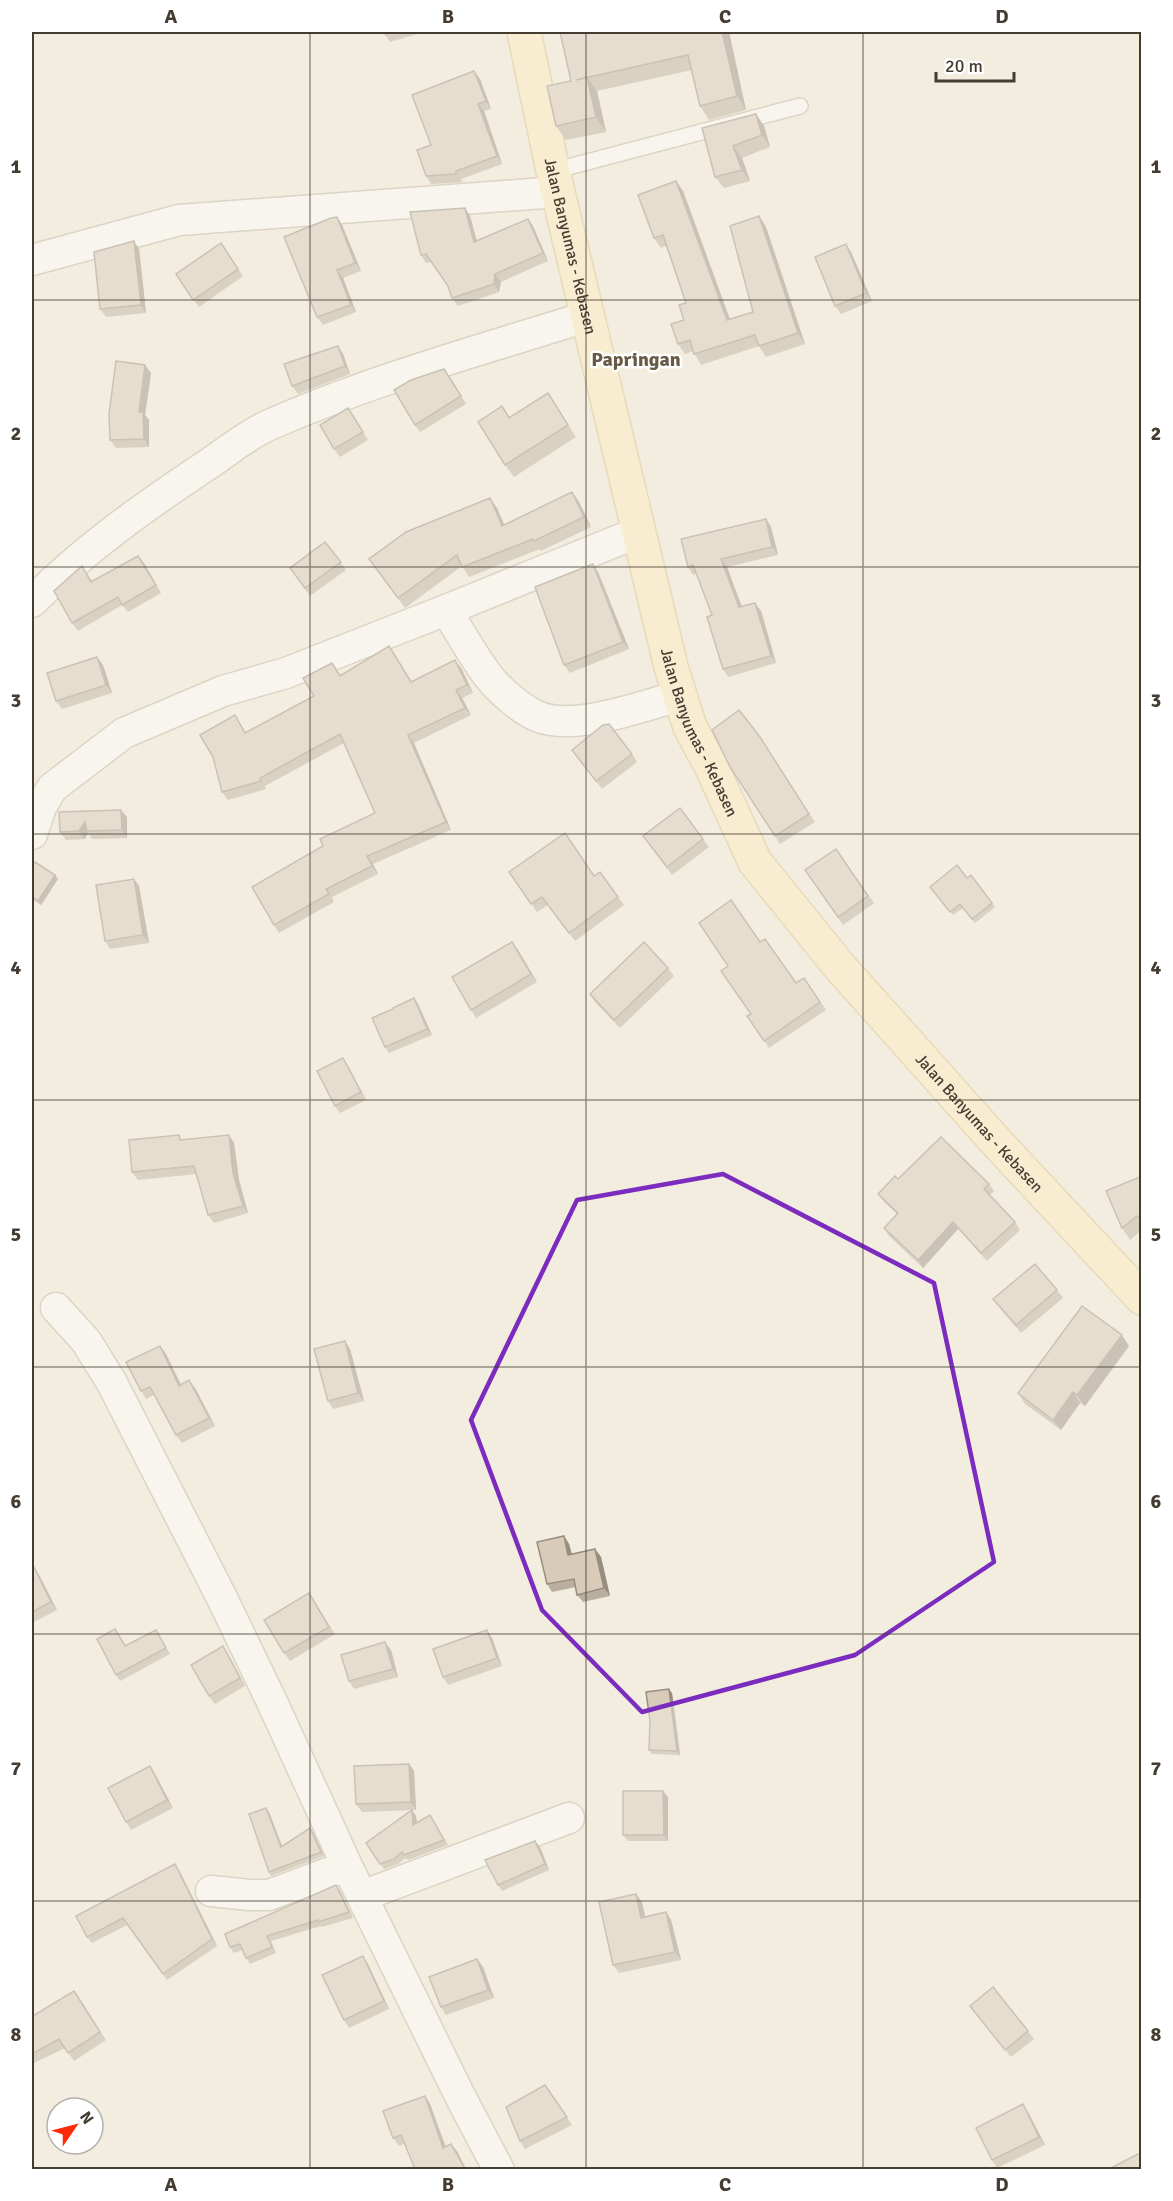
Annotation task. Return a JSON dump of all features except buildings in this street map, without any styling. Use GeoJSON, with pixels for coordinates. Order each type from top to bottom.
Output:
{"type":"FeatureCollection","features":[{"type":"Feature","properties":{"kind":"main road","name":"Jalan Banyumas - Kebasen"},"geometry":{"type":"LineString","coordinates":[[524,32],[556,181],[662,633],[690,727],[711,766],[755,862],[840,967],[999,1145],[1142,1298]]}},
{"type":"Feature","properties":{"kind":"street"},"geometry":{"type":"LineString","coordinates":[[32,260],[179,220],[556,181]]}},
{"type":"Feature","properties":{"kind":"street"},"geometry":{"type":"LineString","coordinates":[[32,602],[67,568],[110,534],[171,489],[265,427],[381,381],[589,316]]}},
{"type":"Feature","properties":{"kind":"street"},"geometry":{"type":"LineString","coordinates":[[32,834],[41,807],[52,788],[124,733],[223,691],[286,673],[639,532]]}},
{"type":"Feature","properties":{"kind":"street"},"geometry":{"type":"LineString","coordinates":[[446,610],[490,678],[511,699],[539,717],[586,720],[680,696]]}},
{"type":"Feature","properties":{"kind":"street"},"geometry":{"type":"LineString","coordinates":[[56,1308],[86,1341],[112,1383],[252,1662],[347,1866],[460,2096],[499,2169]]}},
{"type":"Feature","properties":{"kind":"street"},"geometry":{"type":"LineString","coordinates":[[362,1896],[569,1818]]}},
{"type":"Feature","properties":{"kind":"street"},"geometry":{"type":"LineString","coordinates":[[211,1891],[249,1896],[269,1895],[347,1866]]}},
{"type":"Feature","properties":{"kind":"lane"},"geometry":{"type":"LineString","coordinates":[[556,181],[800,106]]}},
{"type":"Feature","properties":{"kind":"highlighted area"},"geometry":{"type":"Polygon","coordinates":[[[723,1174],[934,1283],[994,1562],[855,1655],[642,1712],[542,1610],[471,1420],[577,1200],[723,1174]]]}},
{"type":"Feature","properties":{"kind":"district","name":"Papringan"},"geometry":{"type":"Point","coordinates":[636,359]}}]}
